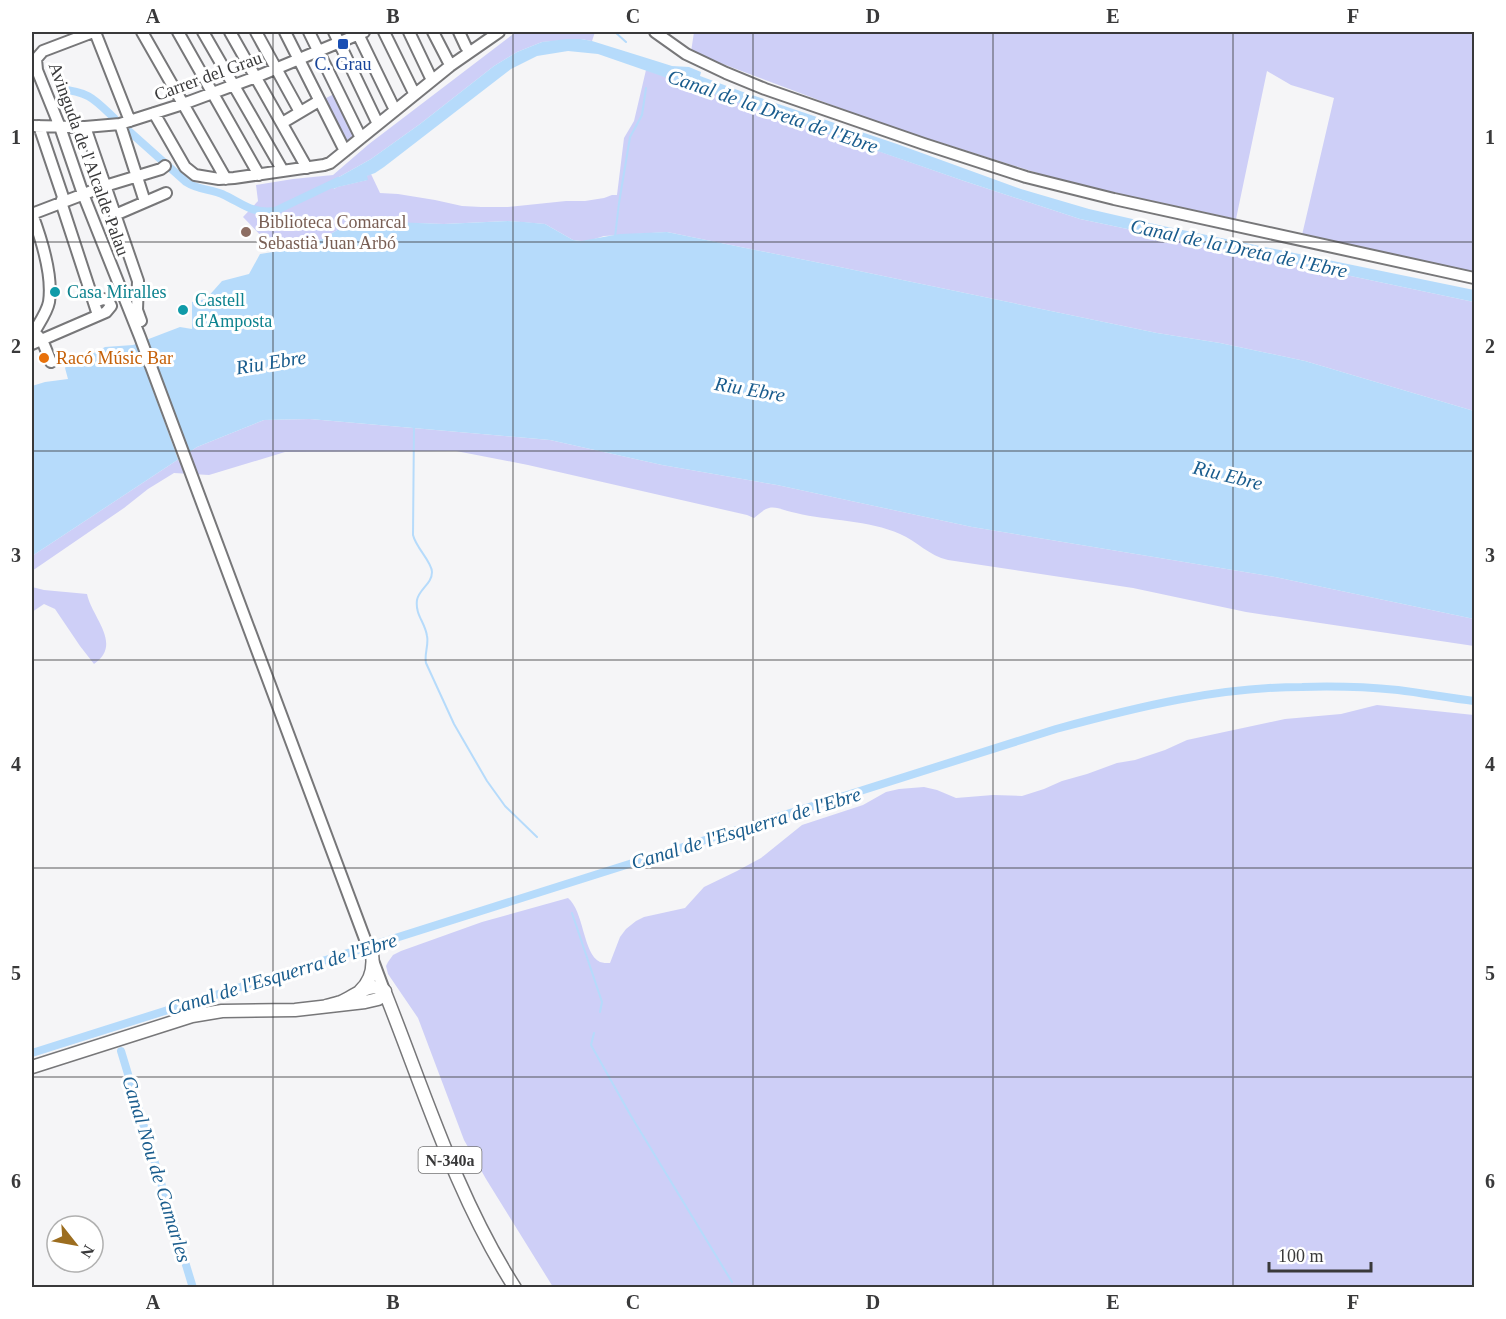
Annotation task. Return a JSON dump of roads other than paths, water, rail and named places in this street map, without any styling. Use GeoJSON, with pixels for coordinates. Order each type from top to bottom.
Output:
{"type":"FeatureCollection","features":[{"type":"Feature","properties":{"kind":"main road"},"geometry":{"type":"LineString","coordinates":[[368,994],[373,965],[371,953]]}},
{"type":"Feature","properties":{"kind":"main road"},"geometry":{"type":"LineString","coordinates":[[32,1066],[192,1016],[238,1010],[295,1010],[326,1006],[368,994],[379,987],[385,990]]}},
{"type":"Feature","properties":{"kind":"main road","name":"N-340a"},"geometry":{"type":"LineString","coordinates":[[385,990],[473,1214],[492,1251],[515,1287]]}},
{"type":"Feature","properties":{"kind":"main road"},"geometry":{"type":"LineString","coordinates":[[368,994],[399,1026]]}},
{"type":"Feature","properties":{"kind":"street","name":"Avinguda de l'Alcalde Palau"},"geometry":{"type":"LineString","coordinates":[[94,32],[43,51],[36,59],[37,70],[83,194],[142,333]]}},
{"type":"Feature","properties":{"kind":"street"},"geometry":{"type":"LineString","coordinates":[[94,32],[125,122],[136,176],[145,202]]}},
{"type":"Feature","properties":{"kind":"street"},"geometry":{"type":"LineString","coordinates":[[142,32],[226,179]]}},
{"type":"Feature","properties":{"kind":"street"},"geometry":{"type":"LineString","coordinates":[[178,32],[259,175]]}},
{"type":"Feature","properties":{"kind":"street"},"geometry":{"type":"LineString","coordinates":[[203,32],[283,171]]}},
{"type":"Feature","properties":{"kind":"street"},"geometry":{"type":"LineString","coordinates":[[230,32],[307,168]]}},
{"type":"Feature","properties":{"kind":"street"},"geometry":{"type":"LineString","coordinates":[[255,32],[300,111]]}},
{"type":"Feature","properties":{"kind":"street"},"geometry":{"type":"LineString","coordinates":[[285,32],[345,151]]}},
{"type":"Feature","properties":{"kind":"street"},"geometry":{"type":"LineString","coordinates":[[309,32],[361,138]]}},
{"type":"Feature","properties":{"kind":"street"},"geometry":{"type":"LineString","coordinates":[[333,32],[378,124]]}},
{"type":"Feature","properties":{"kind":"street"},"geometry":{"type":"LineString","coordinates":[[359,32],[393,106]]}},
{"type":"Feature","properties":{"kind":"street","name":"Carrer del Grau"},"geometry":{"type":"LineString","coordinates":[[35,126],[85,127],[125,122],[183,104],[256,77],[339,43],[359,32]]}},
{"type":"Feature","properties":{"kind":"street"},"geometry":{"type":"LineString","coordinates":[[384,32],[413,91]]}},
{"type":"Feature","properties":{"kind":"street"},"geometry":{"type":"LineString","coordinates":[[409,32],[430,76]]}},
{"type":"Feature","properties":{"kind":"street"},"geometry":{"type":"LineString","coordinates":[[433,32],[448,61]]}},
{"type":"Feature","properties":{"kind":"street"},"geometry":{"type":"LineString","coordinates":[[459,32],[466,47]]}},
{"type":"Feature","properties":{"kind":"street"},"geometry":{"type":"LineString","coordinates":[[154,113],[184,167],[195,175],[226,179],[324,165],[330,163],[450,66],[499,32]]}},
{"type":"Feature","properties":{"kind":"street"},"geometry":{"type":"LineString","coordinates":[[655,32],[686,54],[715,69],[924,144],[1026,177],[1114,200],[1474,278]]}},
{"type":"Feature","properties":{"kind":"street"},"geometry":{"type":"LineString","coordinates":[[282,123],[319,101]]}},
{"type":"Feature","properties":{"kind":"street"},"geometry":{"type":"LineString","coordinates":[[35,126],[63,197],[61,202],[98,315]]}},
{"type":"Feature","properties":{"kind":"street"},"geometry":{"type":"LineString","coordinates":[[85,127],[138,281],[137,310],[142,333]]}},
{"type":"Feature","properties":{"kind":"street"},"geometry":{"type":"LineString","coordinates":[[35,337],[48,304],[49,285],[44,252],[32,214],[165,166]]}},
{"type":"Feature","properties":{"kind":"street"},"geometry":{"type":"LineString","coordinates":[[115,215],[166,193]]}},
{"type":"Feature","properties":{"kind":"street"},"geometry":{"type":"LineString","coordinates":[[35,337],[110,309],[111,303],[108,300],[94,302]]}},
{"type":"Feature","properties":{"kind":"street","name":"N-340a"},"geometry":{"type":"LineString","coordinates":[[142,333],[192,477],[385,990]]}},
{"type":"Feature","properties":{"kind":"street"},"geometry":{"type":"LineString","coordinates":[[35,337],[51,362]]}},
{"type":"Feature","properties":{"kind":"water"},"geometry":{"type":"Polygon","coordinates":[[[567,39],[592,41],[672,66],[689,67],[701,72],[700,76],[743,92],[1021,189],[1089,209],[1474,290],[1474,302],[1080,219],[598,54],[568,51],[537,56],[511,69],[384,167],[367,176],[368,180],[333,189],[330,182],[371,159],[494,66],[517,52],[542,42],[567,39]]]}},
{"type":"Feature","properties":{"kind":"water","name":"Riu Ebre"},"geometry":{"type":"Polygon","coordinates":[[[368,221],[444,224],[524,222],[545,224],[573,240],[581,241],[620,234],[667,232],[1157,333],[1220,343],[1305,361],[1474,411],[1474,619],[1275,577],[972,527],[777,485],[662,465],[550,440],[310,419],[264,420],[197,447],[32,556],[32,386],[68,379],[65,368],[70,360],[79,353],[89,357],[105,347],[133,345],[180,327],[192,329],[192,302],[206,299],[222,281],[249,274],[260,254],[299,248],[339,229],[368,221]]]}},
{"type":"Feature","properties":{"kind":"waterway"},"geometry":{"type":"LineString","coordinates":[[615,32],[626,42]]}},
{"type":"Feature","properties":{"kind":"waterway"},"geometry":{"type":"LineString","coordinates":[[615,237],[630,137],[642,115],[646,88]]}},
{"type":"Feature","properties":{"kind":"waterway","name":"Canal de la Dreta de l'Ebre"},"geometry":{"type":"LineString","coordinates":[[59,89],[78,92],[91,98],[115,119]]}},
{"type":"Feature","properties":{"kind":"waterway","name":"Canal de la Dreta de l'Ebre"},"geometry":{"type":"LineString","coordinates":[[130,132],[186,182],[195,187],[222,194],[259,211],[275,211],[338,181]]}},
{"type":"Feature","properties":{"kind":"waterway"},"geometry":{"type":"LineString","coordinates":[[414,425],[413,535],[432,572],[430,580],[417,600],[417,610],[427,636],[426,663],[454,724],[487,781],[505,806],[537,837]]}},
{"type":"Feature","properties":{"kind":"waterway","name":"Canal de l'Esquerra de l'Ebre"},"geometry":{"type":"LineString","coordinates":[[32,1053],[1056,729],[1117,713],[1209,694],[1271,688],[1374,688],[1474,701]]}},
{"type":"Feature","properties":{"kind":"waterway"},"geometry":{"type":"LineString","coordinates":[[572,913],[602,1002],[600,1012]]}},
{"type":"Feature","properties":{"kind":"waterway"},"geometry":{"type":"LineString","coordinates":[[594,1033],[591,1045],[631,1116],[732,1282]]}},
{"type":"Feature","properties":{"kind":"waterway","name":"Canal Nou de Camarles"},"geometry":{"type":"LineString","coordinates":[[121,1051],[193,1288]]}},
{"type":"Feature","properties":{"kind":"place","name":"C. Grau"},"geometry":{"type":"Point","coordinates":[343,44]}},
{"type":"Feature","properties":{"kind":"place","name":"Biblioteca Comarcal Sebastià Juan Arbó"},"geometry":{"type":"Point","coordinates":[246,232]}},
{"type":"Feature","properties":{"kind":"place","name":"Casa Miralles"},"geometry":{"type":"Point","coordinates":[55,292]}},
{"type":"Feature","properties":{"kind":"place","name":"Castell d'Amposta"},"geometry":{"type":"Point","coordinates":[183,310]}},
{"type":"Feature","properties":{"kind":"place","name":"Racó Músic Bar"},"geometry":{"type":"Point","coordinates":[44,358]}}]}
